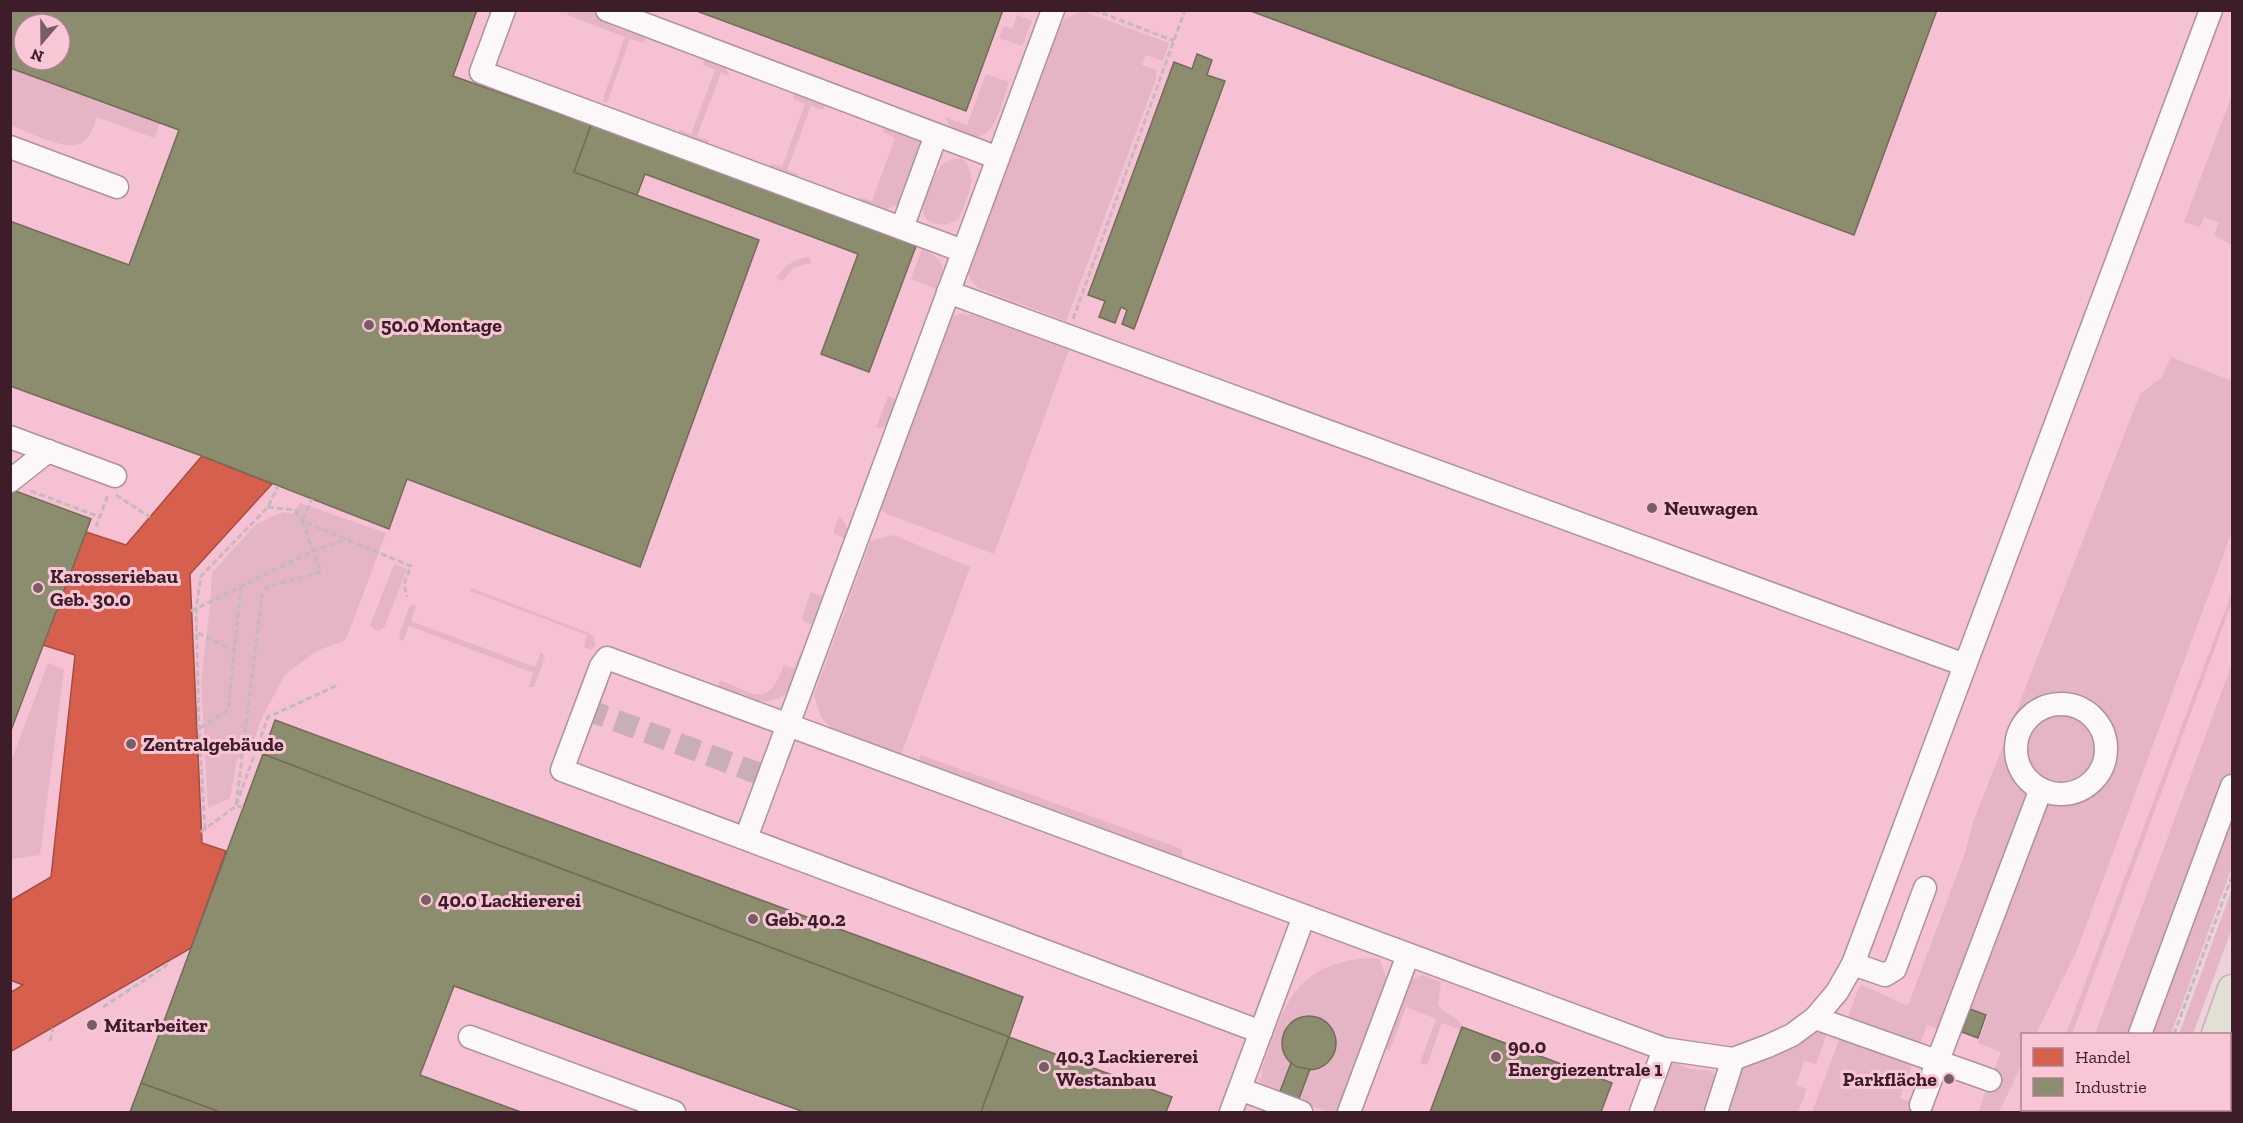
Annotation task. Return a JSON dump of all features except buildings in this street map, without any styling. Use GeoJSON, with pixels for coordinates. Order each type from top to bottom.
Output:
{"type":"FeatureCollection","features":[{"type":"Feature","properties":{"kind":"main road"},"geometry":{"type":"LineString","coordinates":[[2217,1033],[2232,989]]}},
{"type":"Feature","properties":{"kind":"lane"},"geometry":{"type":"LineString","coordinates":[[504,10],[481,72],[963,251]]}},
{"type":"Feature","properties":{"kind":"lane"},"geometry":{"type":"LineString","coordinates":[[607,10],[998,158]]}},
{"type":"Feature","properties":{"kind":"lane"},"geometry":{"type":"LineString","coordinates":[[746,838],[1053,10]]}},
{"type":"Feature","properties":{"kind":"lane"},"geometry":{"type":"LineString","coordinates":[[1261,1032],[562,770],[601,666],[607,658],[1664,1049],[1733,1059],[1792,1035],[1815,1018],[1860,966],[1965,665],[2211,10]]}},
{"type":"Feature","properties":{"kind":"lane"},"geometry":{"type":"LineString","coordinates":[[902,228],[936,135]]}},
{"type":"Feature","properties":{"kind":"lane"},"geometry":{"type":"LineString","coordinates":[[10,147],[117,187]]}},
{"type":"Feature","properties":{"kind":"lane"},"geometry":{"type":"LineString","coordinates":[[948,292],[1965,665]]}},
{"type":"Feature","properties":{"kind":"lane"},"geometry":{"type":"LineString","coordinates":[[10,438],[115,476]]}},
{"type":"Feature","properties":{"kind":"lane"},"geometry":{"type":"LineString","coordinates":[[14,479],[48,452]]}},
{"type":"Feature","properties":{"kind":"lane"},"geometry":{"type":"LineString","coordinates":[[2141,1033],[2232,786]]}},
{"type":"Feature","properties":{"kind":"lane"},"geometry":{"type":"LineString","coordinates":[[1921,1105],[2042,789]]}},
{"type":"Feature","properties":{"kind":"lane"},"geometry":{"type":"LineString","coordinates":[[1920,886],[1895,969],[1885,975],[1860,966],[1882,957],[1892,944],[1920,886]]}},
{"type":"Feature","properties":{"kind":"lane"},"geometry":{"type":"LineString","coordinates":[[1231,1113],[1304,916]]}},
{"type":"Feature","properties":{"kind":"lane"},"geometry":{"type":"LineString","coordinates":[[1349,1113],[1408,955]]}},
{"type":"Feature","properties":{"kind":"lane"},"geometry":{"type":"LineString","coordinates":[[1815,1018],[1990,1080]]}},
{"type":"Feature","properties":{"kind":"lane"},"geometry":{"type":"LineString","coordinates":[[470,1037],[674,1113]]}},
{"type":"Feature","properties":{"kind":"lane"},"geometry":{"type":"LineString","coordinates":[[1641,1113],[1664,1049]]}},
{"type":"Feature","properties":{"kind":"lane"},"geometry":{"type":"LineString","coordinates":[[1716,1113],[1733,1059]]}},
{"type":"Feature","properties":{"kind":"lane"},"geometry":{"type":"LineString","coordinates":[[1240,1089],[1301,1113]]}},
{"type":"Feature","properties":{"kind":"path"},"geometry":{"type":"LineString","coordinates":[[1094,10],[1174,41]]}},
{"type":"Feature","properties":{"kind":"path"},"geometry":{"type":"LineString","coordinates":[[1067,335],[1185,10]]}},
{"type":"Feature","properties":{"kind":"path"},"geometry":{"type":"LineString","coordinates":[[14,479],[30,490],[100,517]]}},
{"type":"Feature","properties":{"kind":"path"},"geometry":{"type":"LineString","coordinates":[[278,486],[268,507],[201,576],[196,609],[203,831],[236,806],[268,717],[338,685]]}},
{"type":"Feature","properties":{"kind":"path"},"geometry":{"type":"LineString","coordinates":[[96,527],[110,491],[150,517]]}},
{"type":"Feature","properties":{"kind":"path"},"geometry":{"type":"LineString","coordinates":[[302,521],[312,499]]}},
{"type":"Feature","properties":{"kind":"path"},"geometry":{"type":"LineString","coordinates":[[236,806],[262,595],[267,587],[321,572],[302,521],[294,510],[268,507]]}},
{"type":"Feature","properties":{"kind":"path"},"geometry":{"type":"LineString","coordinates":[[302,521],[411,566],[404,584],[407,597]]}},
{"type":"Feature","properties":{"kind":"path"},"geometry":{"type":"LineString","coordinates":[[191,611],[313,551],[346,539]]}},
{"type":"Feature","properties":{"kind":"path"},"geometry":{"type":"LineString","coordinates":[[199,728],[228,710],[241,586]]}},
{"type":"Feature","properties":{"kind":"path"},"geometry":{"type":"LineString","coordinates":[[197,633],[234,650]]}},
{"type":"Feature","properties":{"kind":"path"},"geometry":{"type":"LineString","coordinates":[[236,806],[243,807]]}},
{"type":"Feature","properties":{"kind":"path"},"geometry":{"type":"LineString","coordinates":[[2175,1033],[2232,876]]}},
{"type":"Feature","properties":{"kind":"path"},"geometry":{"type":"LineString","coordinates":[[103,1007],[166,966],[167,962]]}},
{"type":"Feature","properties":{"kind":"path"},"geometry":{"type":"LineString","coordinates":[[50,1041],[53,1028]]}},
{"type":"Feature","properties":{"kind":"shaded area"},"geometry":{"type":"Polygon","coordinates":[[[569,10],[592,11],[609,25],[645,38],[644,43],[630,39],[607,103],[602,101],[625,37],[567,15],[569,10]]]}},
{"type":"Feature","properties":{"kind":"shaded area"},"geometry":{"type":"Polygon","coordinates":[[[10,11],[2232,11],[2232,803],[2146,1033],[2021,1033],[2021,1111],[2117,1111],[11,1112],[10,11]]]}},
{"type":"Feature","properties":{"kind":"shaded area"},"geometry":{"type":"Polygon","coordinates":[[[1082,11],[1169,43],[1163,61],[1146,55],[1142,65],[1157,70],[1157,76],[1066,321],[978,288],[970,279],[967,268],[1055,32],[1066,18],[1082,11]]]}},
{"type":"Feature","properties":{"kind":"shaded area"},"geometry":{"type":"Polygon","coordinates":[[[1017,15],[1032,21],[1022,46],[999,38],[1004,26],[1012,29],[1017,15]]]}},
{"type":"Feature","properties":{"kind":"shaded area"},"geometry":{"type":"Polygon","coordinates":[[[705,60],[726,68],[730,76],[721,73],[697,136],[710,141],[706,144],[680,134],[679,129],[691,134],[715,70],[703,65],[705,60]]]}},
{"type":"Feature","properties":{"kind":"shaded area"},"geometry":{"type":"Polygon","coordinates":[[[11,68],[12,72],[22,72],[160,123],[154,138],[97,117],[88,137],[76,145],[47,140],[11,125],[11,68]]]}},
{"type":"Feature","properties":{"kind":"shaded area"},"geometry":{"type":"Polygon","coordinates":[[[986,74],[1009,82],[1000,111],[990,129],[983,135],[974,138],[960,135],[952,129],[945,117],[967,125],[986,74]]]}},
{"type":"Feature","properties":{"kind":"shaded area"},"geometry":{"type":"Polygon","coordinates":[[[795,94],[825,105],[823,110],[811,106],[787,170],[799,174],[795,177],[770,168],[770,163],[782,167],[805,104],[793,99],[795,94]]]}},
{"type":"Feature","properties":{"kind":"shaded area"},"geometry":{"type":"Polygon","coordinates":[[[2232,95],[2232,245],[2214,235],[2219,223],[2204,217],[2200,227],[2184,222],[2232,95]]]}},
{"type":"Feature","properties":{"kind":"shaded area"},"geometry":{"type":"Polygon","coordinates":[[[885,127],[921,141],[898,204],[880,212],[863,206],[860,197],[872,201],[895,138],[883,132],[885,127]]]}},
{"type":"Feature","properties":{"kind":"shaded area"},"geometry":{"type":"Polygon","coordinates":[[[962,158],[968,165],[971,180],[959,219],[949,224],[928,221],[923,211],[930,186],[937,172],[944,163],[962,158]]]}},
{"type":"Feature","properties":{"kind":"shaded area"},"geometry":{"type":"Polygon","coordinates":[[[922,249],[935,257],[942,265],[943,276],[939,290],[911,279],[922,249]]]}},
{"type":"Feature","properties":{"kind":"shaded area"},"geometry":{"type":"Polygon","coordinates":[[[809,257],[811,263],[793,268],[783,281],[776,278],[790,263],[809,257]]]}},
{"type":"Feature","properties":{"kind":"shaded area"},"geometry":{"type":"Polygon","coordinates":[[[973,315],[1069,350],[994,554],[887,514],[881,509],[880,501],[947,322],[952,316],[973,315]]]}},
{"type":"Feature","properties":{"kind":"shaded area"},"geometry":{"type":"Polygon","coordinates":[[[2171,357],[2232,381],[2232,532],[2077,950],[2036,1033],[2021,1033],[2021,1066],[1999,1112],[1978,1112],[2001,1052],[1978,1043],[1988,1016],[1970,1010],[1961,1037],[1927,1025],[1919,1046],[1847,1020],[1859,987],[1862,985],[1906,1005],[1909,1003],[1966,850],[1972,825],[2140,394],[2161,378],[2171,357]]]}},
{"type":"Feature","properties":{"kind":"shaded area"},"geometry":{"type":"Polygon","coordinates":[[[888,396],[898,400],[889,426],[876,428],[888,396]]]}},
{"type":"Feature","properties":{"kind":"shaded area"},"geometry":{"type":"Polygon","coordinates":[[[300,503],[386,533],[347,637],[344,641],[316,651],[285,675],[263,715],[252,746],[237,760],[230,798],[208,808],[201,680],[212,573],[256,524],[283,512],[293,514],[300,503]]]}},
{"type":"Feature","properties":{"kind":"shaded area"},"geometry":{"type":"Polygon","coordinates":[[[839,516],[846,525],[848,535],[816,622],[810,624],[804,622],[802,617],[811,592],[822,596],[844,538],[833,533],[839,516]]]}},
{"type":"Feature","properties":{"kind":"shaded area"},"geometry":{"type":"Polygon","coordinates":[[[894,535],[970,567],[901,755],[831,728],[821,717],[814,695],[871,540],[894,535]]]}},
{"type":"Feature","properties":{"kind":"shaded area"},"geometry":{"type":"Polygon","coordinates":[[[394,564],[407,569],[384,628],[378,631],[370,626],[394,564]]]}},
{"type":"Feature","properties":{"kind":"shaded area"},"geometry":{"type":"Polygon","coordinates":[[[471,588],[589,633],[593,636],[596,645],[590,650],[584,647],[587,635],[470,591],[471,588]]]}},
{"type":"Feature","properties":{"kind":"shaded area"},"geometry":{"type":"Polygon","coordinates":[[[2232,592],[2232,602],[2072,1033],[2066,1033],[2232,592]]]}},
{"type":"Feature","properties":{"kind":"shaded area"},"geometry":{"type":"Polygon","coordinates":[[[416,606],[411,621],[535,667],[541,652],[545,657],[534,687],[528,687],[533,673],[409,626],[403,641],[400,640],[399,636],[409,607],[416,606]]]}},
{"type":"Feature","properties":{"kind":"shaded area"},"geometry":{"type":"Polygon","coordinates":[[[800,653],[804,655],[795,678],[787,691],[779,698],[760,701],[719,688],[718,683],[722,681],[753,693],[767,693],[773,688],[784,665],[794,668],[800,653]]]}},
{"type":"Feature","properties":{"kind":"shaded area"},"geometry":{"type":"Polygon","coordinates":[[[48,663],[64,670],[40,855],[11,859],[11,762],[48,663]]]}},
{"type":"Feature","properties":{"kind":"shaded area"},"geometry":{"type":"Polygon","coordinates":[[[2232,664],[2232,867],[2171,1033],[2095,1033],[2232,664]]]}},
{"type":"Feature","properties":{"kind":"shaded area"},"geometry":{"type":"Polygon","coordinates":[[[921,755],[1182,849],[1183,861],[918,764],[921,755]]]}},
{"type":"Feature","properties":{"kind":"shaded area"},"geometry":{"type":"Polygon","coordinates":[[[2232,889],[2232,928],[2193,1033],[2179,1033],[2232,889]]]}},
{"type":"Feature","properties":{"kind":"shaded area"},"geometry":{"type":"Polygon","coordinates":[[[1366,958],[1380,959],[1387,981],[1339,1111],[1328,1112],[1298,1101],[1310,1069],[1325,1064],[1335,1049],[1332,1031],[1324,1021],[1313,1017],[1301,1019],[1290,1025],[1283,1035],[1283,1048],[1291,1063],[1279,1094],[1265,1087],[1258,1079],[1262,1078],[1262,1067],[1277,1025],[1295,993],[1306,980],[1321,970],[1341,962],[1366,958]]]}},
{"type":"Feature","properties":{"kind":"shaded area"},"geometry":{"type":"Polygon","coordinates":[[[1422,975],[1441,982],[1438,1005],[1458,1020],[1462,1027],[1461,1030],[1442,1023],[1427,1065],[1420,1063],[1436,1019],[1406,1007],[1389,1052],[1385,1046],[1409,981],[1422,975]]]}},
{"type":"Feature","properties":{"kind":"shaded area"},"geometry":{"type":"Polygon","coordinates":[[[1834,1014],[1816,1064],[1804,1061],[1796,1085],[1807,1089],[1798,1112],[1729,1112],[1728,1108],[1742,1066],[1834,1014]]]}},
{"type":"Feature","properties":{"kind":"shaded area"},"geometry":{"type":"Polygon","coordinates":[[[1841,1035],[1914,1060],[1900,1098],[1939,1112],[1812,1112],[1841,1035]]]}},
{"type":"Feature","properties":{"kind":"shaded area"},"geometry":{"type":"Polygon","coordinates":[[[2232,1051],[2232,1112],[2210,1112],[2231,1111],[2232,1051]]]}},
{"type":"Feature","properties":{"kind":"shaded area"},"geometry":{"type":"Polygon","coordinates":[[[1667,1060],[1690,1069],[1710,1071],[1715,1075],[1716,1079],[1704,1112],[1648,1112],[1667,1060]]]}},
{"type":"Feature","properties":{"kind":"shaded area"},"geometry":{"type":"Polygon","coordinates":[[[2066,1111],[2142,1111],[2142,1112],[2066,1111]]]}},
{"type":"Feature","properties":{"kind":"tunnel"},"geometry":{"type":"LineString","coordinates":[[585,709],[768,777]]}},
{"type":"Feature","properties":{"kind":"place","name":"50.0 Montage"},"geometry":{"type":"Point","coordinates":[369,325]}},
{"type":"Feature","properties":{"kind":"place","name":"Neuwagen"},"geometry":{"type":"Point","coordinates":[1652,508]}},
{"type":"Feature","properties":{"kind":"place","name":"Karosseriebau Geb. 30.0"},"geometry":{"type":"Point","coordinates":[38,588]}},
{"type":"Feature","properties":{"kind":"place","name":"Zentralgebäude"},"geometry":{"type":"Point","coordinates":[131,744]}},
{"type":"Feature","properties":{"kind":"place","name":"40.0 Lackiererei"},"geometry":{"type":"Point","coordinates":[426,900]}},
{"type":"Feature","properties":{"kind":"place","name":"Geb. 40.2"},"geometry":{"type":"Point","coordinates":[753,919]}},
{"type":"Feature","properties":{"kind":"place","name":"Mitarbeiter"},"geometry":{"type":"Point","coordinates":[92,1025]}},
{"type":"Feature","properties":{"kind":"place","name":"90.0 Energiezentrale 1"},"geometry":{"type":"Point","coordinates":[1496,1057]}},
{"type":"Feature","properties":{"kind":"place","name":"40.3 Lackiererei Westanbau"},"geometry":{"type":"Point","coordinates":[1044,1067]}},
{"type":"Feature","properties":{"kind":"place","name":"Parkfläche"},"geometry":{"type":"Point","coordinates":[1949,1079]}}]}
